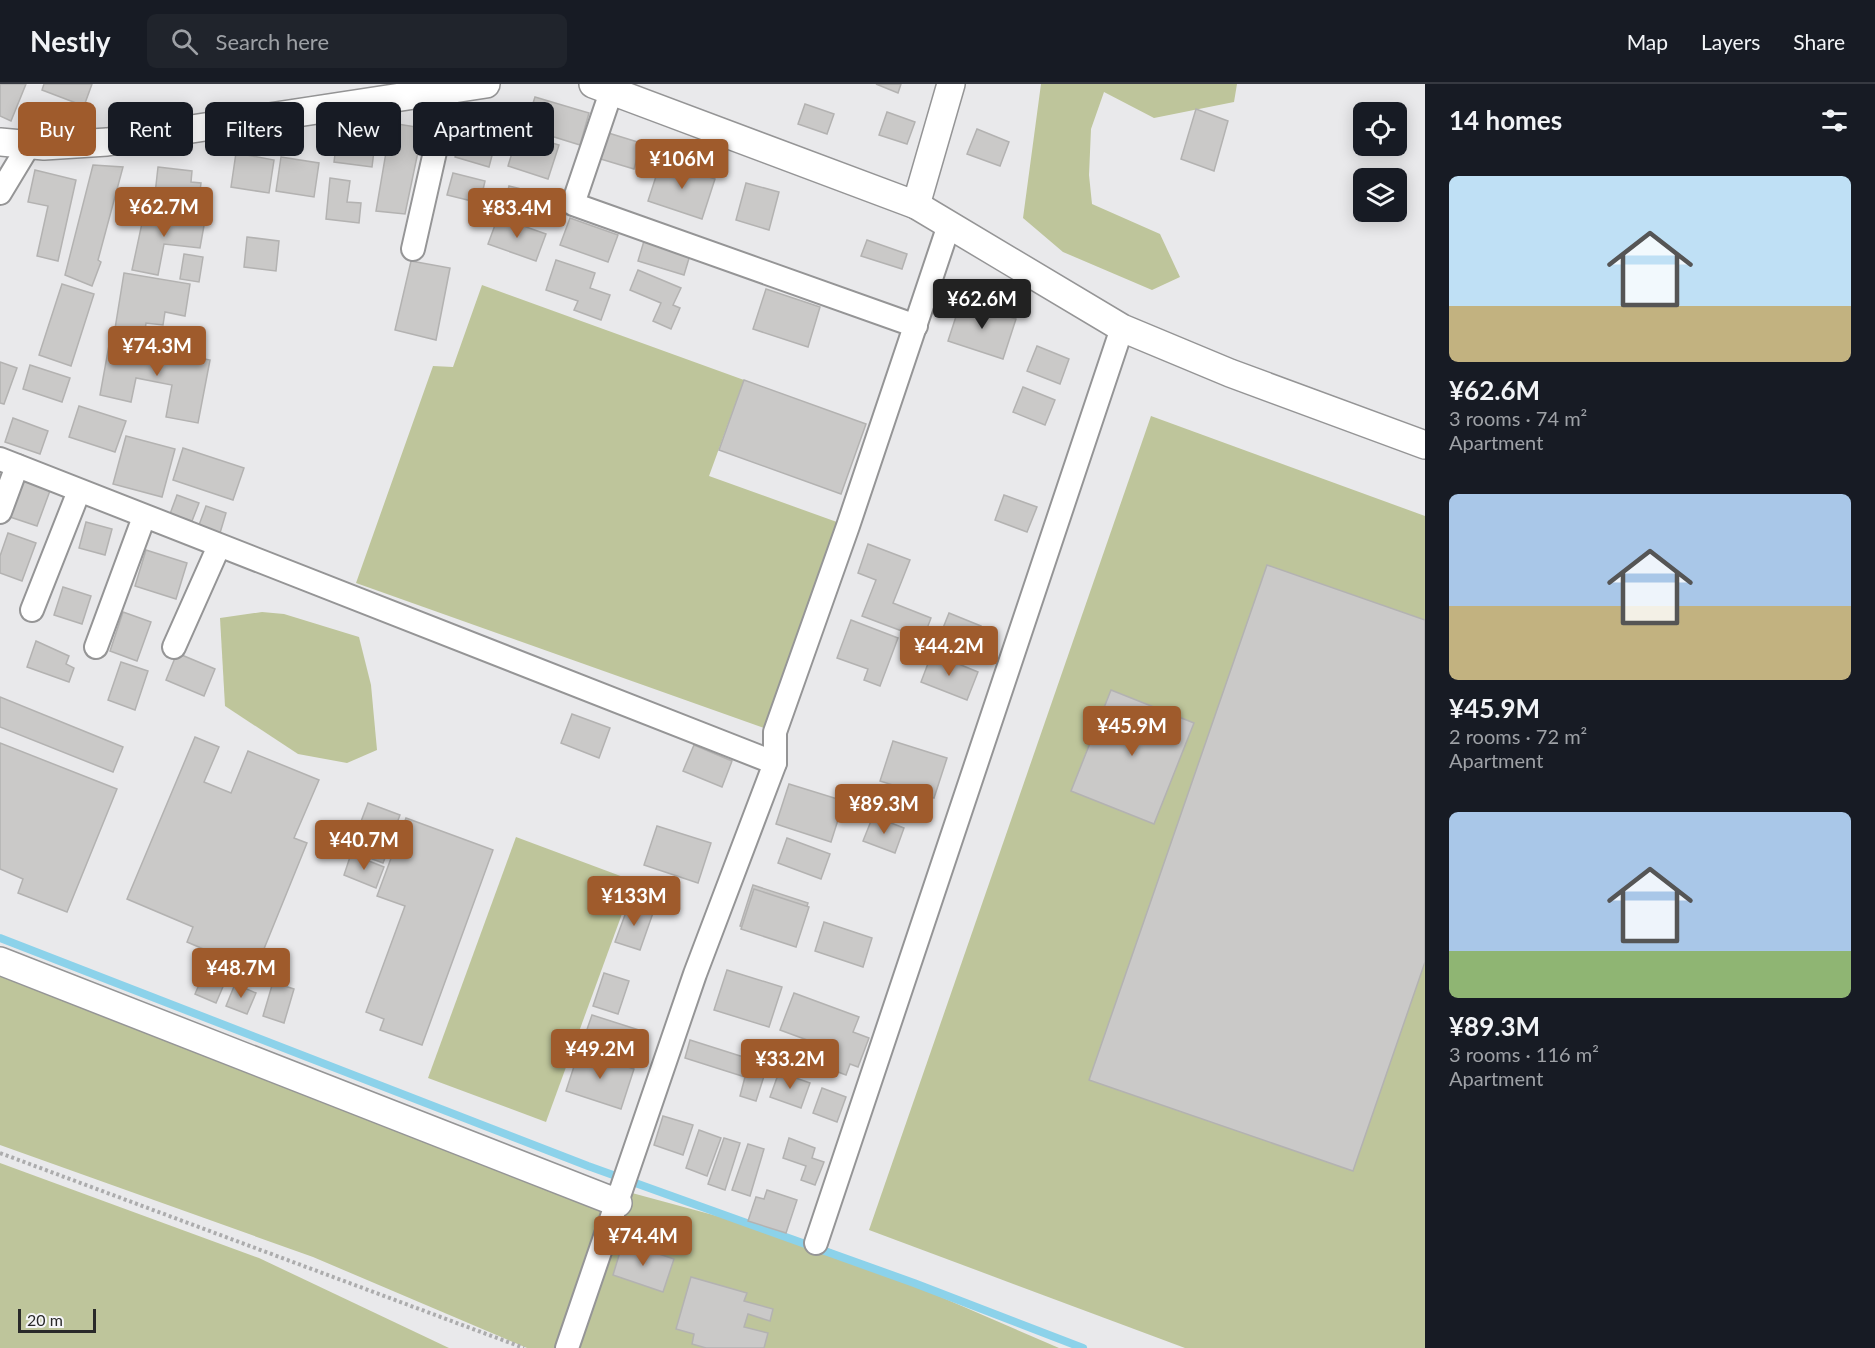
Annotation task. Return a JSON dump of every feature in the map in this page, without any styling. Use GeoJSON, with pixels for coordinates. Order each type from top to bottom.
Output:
{"type":"FeatureCollection","features":[{"type":"Feature","properties":{"kind":"street"},"geometry":{"type":"LineString","coordinates":[[96,143],[486,84]]}},
{"type":"Feature","properties":{"kind":"street"},"geometry":{"type":"LineString","coordinates":[[916,205],[951,84]]}},
{"type":"Feature","properties":{"kind":"street"},"geometry":{"type":"LineString","coordinates":[[916,326],[573,204],[602,88],[916,205],[1122,328],[1230,374],[1425,445]]}},
{"type":"Feature","properties":{"kind":"street"},"geometry":{"type":"LineString","coordinates":[[413,249],[449,90]]}},
{"type":"Feature","properties":{"kind":"street"},"geometry":{"type":"LineString","coordinates":[[0,142],[18,144]]}},
{"type":"Feature","properties":{"kind":"street"},"geometry":{"type":"LineString","coordinates":[[0,193],[22,156]]}},
{"type":"Feature","properties":{"kind":"street"},"geometry":{"type":"LineString","coordinates":[[567,1348],[695,974],[775,763],[774,732],[949,225]]}},
{"type":"Feature","properties":{"kind":"street"},"geometry":{"type":"LineString","coordinates":[[816,1243],[1122,328]]}},
{"type":"Feature","properties":{"kind":"street"},"geometry":{"type":"LineString","coordinates":[[0,512],[9,463],[775,763]]}},
{"type":"Feature","properties":{"kind":"street"},"geometry":{"type":"LineString","coordinates":[[32,610],[80,491]]}},
{"type":"Feature","properties":{"kind":"street"},"geometry":{"type":"LineString","coordinates":[[96,647],[144,517]]}},
{"type":"Feature","properties":{"kind":"street"},"geometry":{"type":"LineString","coordinates":[[174,647],[219,546]]}},
{"type":"Feature","properties":{"kind":"street"},"geometry":{"type":"LineString","coordinates":[[0,961],[618,1203]]}},
{"type":"Feature","properties":{"kind":"path"},"geometry":{"type":"LineString","coordinates":[[0,1153],[524,1348]]}},
{"type":"Feature","properties":{"kind":"green space"},"geometry":{"type":"Polygon","coordinates":[[[1041,84],[1237,84],[1234,102],[1154,118],[1104,92],[1091,129],[1089,175],[1092,204],[1160,234],[1180,277],[1152,290],[1063,252],[1023,218],[1041,84]]]}},
{"type":"Feature","properties":{"kind":"green space"},"geometry":{"type":"Polygon","coordinates":[[[482,285],[744,380],[709,476],[848,526],[775,732],[356,583],[433,366],[453,367],[482,285]]]}},
{"type":"Feature","properties":{"kind":"green space"},"geometry":{"type":"Polygon","coordinates":[[[1151,416],[1425,516],[1425,1348],[1185,1348],[869,1230],[1151,416]]]}},
{"type":"Feature","properties":{"kind":"green space"},"geometry":{"type":"Polygon","coordinates":[[[262,612],[284,614],[359,637],[371,685],[377,750],[347,763],[298,754],[225,706],[220,618],[262,612]]]}},
{"type":"Feature","properties":{"kind":"green space"},"geometry":{"type":"Polygon","coordinates":[[[516,837],[634,881],[546,1122],[428,1078],[516,837]]]}},
{"type":"Feature","properties":{"kind":"green space"},"geometry":{"type":"Polygon","coordinates":[[[0,971],[618,1203],[567,1348],[527,1348],[313,1257],[0,1145],[0,971]]]}},
{"type":"Feature","properties":{"kind":"green space"},"geometry":{"type":"Polygon","coordinates":[[[0,1163],[259,1258],[449,1348],[0,1348],[0,1163]]]}},
{"type":"Feature","properties":{"kind":"green space"},"geometry":{"type":"Polygon","coordinates":[[[632,1193],[816,1243],[1059,1348],[580,1348],[632,1193]]]}},
{"type":"Feature","properties":{"kind":"building"},"geometry":{"type":"Polygon","coordinates":[[[0,84],[26,84],[11,121],[0,116],[0,84]]]}},
{"type":"Feature","properties":{"kind":"building"},"geometry":{"type":"Polygon","coordinates":[[[44,84],[92,84],[85,102],[74,102],[42,90],[44,84]]]}},
{"type":"Feature","properties":{"kind":"building"},"geometry":{"type":"Polygon","coordinates":[[[876,84],[901,84],[898,93],[876,84]]]}},
{"type":"Feature","properties":{"kind":"building"},"geometry":{"type":"Polygon","coordinates":[[[535,97],[552,102],[533,102],[535,97]]]}},
{"type":"Feature","properties":{"kind":"building"},"geometry":{"type":"Polygon","coordinates":[[[554,103],[589,113],[580,145],[554,137],[554,103]]]}},
{"type":"Feature","properties":{"kind":"building"},"geometry":{"type":"Polygon","coordinates":[[[805,104],[834,114],[827,134],[798,124],[805,104]]]}},
{"type":"Feature","properties":{"kind":"building"},"geometry":{"type":"Polygon","coordinates":[[[1196,109],[1228,121],[1214,171],[1181,159],[1196,109]]]}},
{"type":"Feature","properties":{"kind":"building"},"geometry":{"type":"Polygon","coordinates":[[[887,112],[915,122],[907,144],[879,135],[887,112]]]}},
{"type":"Feature","properties":{"kind":"building"},"geometry":{"type":"Polygon","coordinates":[[[401,125],[413,126],[413,156],[417,156],[405,214],[376,211],[385,156],[401,156],[401,125]]]}},
{"type":"Feature","properties":{"kind":"building"},"geometry":{"type":"Polygon","coordinates":[[[977,129],[1009,142],[1000,166],[967,154],[977,129]]]}},
{"type":"Feature","properties":{"kind":"building"},"geometry":{"type":"Polygon","coordinates":[[[602,131],[641,143],[634,169],[594,157],[602,131]]]}},
{"type":"Feature","properties":{"kind":"building"},"geometry":{"type":"Polygon","coordinates":[[[554,144],[559,145],[548,179],[508,166],[511,156],[554,156],[554,144]]]}},
{"type":"Feature","properties":{"kind":"building"},"geometry":{"type":"Polygon","coordinates":[[[236,156],[274,160],[269,193],[231,187],[236,156]]]}},
{"type":"Feature","properties":{"kind":"building"},"geometry":{"type":"Polygon","coordinates":[[[335,156],[373,156],[372,167],[334,162],[335,156]]]}},
{"type":"Feature","properties":{"kind":"building"},"geometry":{"type":"Polygon","coordinates":[[[455,156],[492,156],[489,167],[455,156]]]}},
{"type":"Feature","properties":{"kind":"building"},"geometry":{"type":"Polygon","coordinates":[[[281,157],[319,163],[314,197],[276,191],[281,157]]]}},
{"type":"Feature","properties":{"kind":"building"},"geometry":{"type":"Polygon","coordinates":[[[661,161],[715,179],[702,219],[648,201],[661,161]]]}},
{"type":"Feature","properties":{"kind":"building"},"geometry":{"type":"Polygon","coordinates":[[[93,165],[123,167],[98,260],[101,262],[92,286],[65,275],[93,165]]]}},
{"type":"Feature","properties":{"kind":"building"},"geometry":{"type":"Polygon","coordinates":[[[158,167],[192,171],[191,182],[201,183],[199,199],[155,194],[158,167]]]}},
{"type":"Feature","properties":{"kind":"building"},"geometry":{"type":"Polygon","coordinates":[[[35,170],[76,180],[58,261],[37,256],[48,206],[28,202],[35,170]]]}},
{"type":"Feature","properties":{"kind":"building"},"geometry":{"type":"Polygon","coordinates":[[[453,173],[485,181],[480,203],[447,195],[453,173]]]}},
{"type":"Feature","properties":{"kind":"building"},"geometry":{"type":"Polygon","coordinates":[[[330,178],[350,181],[347,202],[361,203],[359,223],[326,219],[330,178]]]}},
{"type":"Feature","properties":{"kind":"building"},"geometry":{"type":"Polygon","coordinates":[[[746,183],[779,192],[769,230],[736,220],[746,183]]]}},
{"type":"Feature","properties":{"kind":"building"},"geometry":{"type":"Polygon","coordinates":[[[509,186],[542,194],[536,216],[504,208],[509,186]]]}},
{"type":"Feature","properties":{"kind":"building"},"geometry":{"type":"Polygon","coordinates":[[[145,209],[205,220],[200,248],[164,244],[158,275],[132,270],[145,209]]]}},
{"type":"Feature","properties":{"kind":"building"},"geometry":{"type":"Polygon","coordinates":[[[498,217],[546,234],[536,261],[488,244],[498,217]]]}},
{"type":"Feature","properties":{"kind":"building"},"geometry":{"type":"Polygon","coordinates":[[[570,218],[618,235],[608,262],[560,245],[570,218]]]}},
{"type":"Feature","properties":{"kind":"building"},"geometry":{"type":"Polygon","coordinates":[[[247,237],[279,241],[276,271],[244,267],[247,237]]]}},
{"type":"Feature","properties":{"kind":"building"},"geometry":{"type":"Polygon","coordinates":[[[867,240],[907,254],[902,269],[861,256],[867,240]]]}},
{"type":"Feature","properties":{"kind":"building"},"geometry":{"type":"Polygon","coordinates":[[[644,241],[690,255],[684,275],[638,261],[644,241]]]}},
{"type":"Feature","properties":{"kind":"building"},"geometry":{"type":"Polygon","coordinates":[[[184,254],[203,257],[199,282],[180,279],[184,254]]]}},
{"type":"Feature","properties":{"kind":"building"},"geometry":{"type":"Polygon","coordinates":[[[556,260],[595,273],[590,288],[610,295],[601,320],[574,310],[578,301],[546,290],[556,260]]]}},
{"type":"Feature","properties":{"kind":"building"},"geometry":{"type":"Polygon","coordinates":[[[411,261],[450,268],[436,340],[395,330],[411,261]]]}},
{"type":"Feature","properties":{"kind":"building"},"geometry":{"type":"Polygon","coordinates":[[[638,270],[681,288],[673,305],[680,308],[671,329],[653,321],[661,303],[630,290],[638,270]]]}},
{"type":"Feature","properties":{"kind":"building"},"geometry":{"type":"Polygon","coordinates":[[[124,273],[190,284],[185,316],[165,312],[163,325],[146,323],[144,340],[114,335],[124,273]]]}},
{"type":"Feature","properties":{"kind":"building"},"geometry":{"type":"Polygon","coordinates":[[[62,284],[94,294],[71,366],[39,355],[62,284]]]}},
{"type":"Feature","properties":{"kind":"building"},"geometry":{"type":"Polygon","coordinates":[[[766,289],[820,307],[808,347],[753,329],[766,289]]]}},
{"type":"Feature","properties":{"kind":"building"},"geometry":{"type":"Polygon","coordinates":[[[961,301],[1016,319],[1003,359],[948,341],[961,301]]]}},
{"type":"Feature","properties":{"kind":"building"},"geometry":{"type":"Polygon","coordinates":[[[110,340],[210,360],[198,423],[166,417],[172,385],[136,378],[131,402],[100,395],[110,340]]]}},
{"type":"Feature","properties":{"kind":"building"},"geometry":{"type":"Polygon","coordinates":[[[1037,346],[1069,359],[1060,384],[1027,371],[1037,346]]]}},
{"type":"Feature","properties":{"kind":"building"},"geometry":{"type":"Polygon","coordinates":[[[0,362],[17,368],[4,404],[0,403],[0,362]]]}},
{"type":"Feature","properties":{"kind":"building"},"geometry":{"type":"Polygon","coordinates":[[[30,365],[70,378],[62,402],[23,389],[30,365]]]}},
{"type":"Feature","properties":{"kind":"building"},"geometry":{"type":"Polygon","coordinates":[[[744,380],[866,424],[841,494],[719,450],[744,380]]]}},
{"type":"Feature","properties":{"kind":"building"},"geometry":{"type":"Polygon","coordinates":[[[1023,387],[1055,400],[1045,425],[1013,412],[1023,387]]]}},
{"type":"Feature","properties":{"kind":"building"},"geometry":{"type":"Polygon","coordinates":[[[79,406],[126,421],[115,452],[69,437],[79,406]]]}},
{"type":"Feature","properties":{"kind":"building"},"geometry":{"type":"Polygon","coordinates":[[[13,418],[48,431],[40,454],[5,442],[13,418]]]}},
{"type":"Feature","properties":{"kind":"building"},"geometry":{"type":"Polygon","coordinates":[[[126,436],[175,449],[162,497],[113,484],[126,436]]]}},
{"type":"Feature","properties":{"kind":"building"},"geometry":{"type":"Polygon","coordinates":[[[183,448],[244,468],[233,500],[173,480],[183,448]]]}},
{"type":"Feature","properties":{"kind":"building"},"geometry":{"type":"Polygon","coordinates":[[[24,478],[51,488],[37,526],[10,517],[24,478]]]}},
{"type":"Feature","properties":{"kind":"building"},"geometry":{"type":"Polygon","coordinates":[[[177,495],[199,503],[192,521],[170,514],[177,495]]]}},
{"type":"Feature","properties":{"kind":"building"},"geometry":{"type":"Polygon","coordinates":[[[1004,495],[1037,507],[1027,532],[995,520],[1004,495]]]}},
{"type":"Feature","properties":{"kind":"building"},"geometry":{"type":"Polygon","coordinates":[[[206,506],[226,513],[220,533],[199,525],[206,506]]]}},
{"type":"Feature","properties":{"kind":"building"},"geometry":{"type":"Polygon","coordinates":[[[86,522],[112,529],[105,555],[79,548],[86,522]]]}},
{"type":"Feature","properties":{"kind":"building"},"geometry":{"type":"Polygon","coordinates":[[[8,533],[36,543],[22,581],[0,573],[0,556],[8,533]]]}},
{"type":"Feature","properties":{"kind":"building"},"geometry":{"type":"Polygon","coordinates":[[[868,544],[910,560],[893,603],[931,618],[923,639],[862,616],[876,580],[858,573],[868,544]]]}},
{"type":"Feature","properties":{"kind":"building"},"geometry":{"type":"Polygon","coordinates":[[[146,550],[187,563],[176,599],[135,586],[146,550]]]}},
{"type":"Feature","properties":{"kind":"building"},"geometry":{"type":"Polygon","coordinates":[[[1267,565],[1425,620],[1425,962],[1353,1171],[1089,1080],[1267,565]]]}},
{"type":"Feature","properties":{"kind":"building"},"geometry":{"type":"Polygon","coordinates":[[[63,587],[91,596],[82,624],[54,615],[63,587]]]}},
{"type":"Feature","properties":{"kind":"building"},"geometry":{"type":"Polygon","coordinates":[[[123,612],[151,622],[137,661],[110,651],[123,612]]]}},
{"type":"Feature","properties":{"kind":"building"},"geometry":{"type":"Polygon","coordinates":[[[949,613],[981,626],[971,651],[939,638],[949,613]]]}},
{"type":"Feature","properties":{"kind":"building"},"geometry":{"type":"Polygon","coordinates":[[[851,620],[898,638],[880,686],[864,680],[868,669],[837,658],[851,620]]]}},
{"type":"Feature","properties":{"kind":"building"},"geometry":{"type":"Polygon","coordinates":[[[36,641],[69,656],[66,664],[74,668],[69,682],[27,667],[36,641]]]}},
{"type":"Feature","properties":{"kind":"building"},"geometry":{"type":"Polygon","coordinates":[[[177,653],[215,669],[204,696],[166,680],[177,653]]]}},
{"type":"Feature","properties":{"kind":"building"},"geometry":{"type":"Polygon","coordinates":[[[932,653],[978,672],[967,700],[921,682],[932,653]]]}},
{"type":"Feature","properties":{"kind":"building"},"geometry":{"type":"Polygon","coordinates":[[[121,662],[148,671],[135,710],[108,700],[121,662]]]}},
{"type":"Feature","properties":{"kind":"building"},"geometry":{"type":"Polygon","coordinates":[[[1111,690],[1194,723],[1154,824],[1071,791],[1111,690]]]}},
{"type":"Feature","properties":{"kind":"building"},"geometry":{"type":"Polygon","coordinates":[[[0,697],[123,747],[113,772],[0,727],[0,697]]]}},
{"type":"Feature","properties":{"kind":"building"},"geometry":{"type":"Polygon","coordinates":[[[572,714],[610,728],[599,758],[561,743],[572,714]]]}},
{"type":"Feature","properties":{"kind":"building"},"geometry":{"type":"Polygon","coordinates":[[[195,737],[219,747],[204,782],[231,793],[248,751],[319,780],[294,838],[307,843],[255,971],[187,942],[193,927],[127,899],[195,737]]]}},
{"type":"Feature","properties":{"kind":"building"},"geometry":{"type":"Polygon","coordinates":[[[893,741],[947,758],[934,798],[880,781],[893,741]]]}},
{"type":"Feature","properties":{"kind":"building"},"geometry":{"type":"Polygon","coordinates":[[[0,743],[117,789],[67,912],[18,893],[23,879],[0,869],[0,743]]]}},
{"type":"Feature","properties":{"kind":"building"},"geometry":{"type":"Polygon","coordinates":[[[694,745],[732,761],[722,787],[683,771],[694,745]]]}},
{"type":"Feature","properties":{"kind":"building"},"geometry":{"type":"Polygon","coordinates":[[[789,784],[844,801],[831,842],[776,824],[789,784]]]}},
{"type":"Feature","properties":{"kind":"building"},"geometry":{"type":"Polygon","coordinates":[[[368,803],[400,815],[392,836],[360,824],[368,803]]]}},
{"type":"Feature","properties":{"kind":"building"},"geometry":{"type":"Polygon","coordinates":[[[873,816],[904,828],[895,853],[863,841],[873,816]]]}},
{"type":"Feature","properties":{"kind":"building"},"geometry":{"type":"Polygon","coordinates":[[[406,818],[493,850],[422,1045],[380,1030],[384,1019],[366,1012],[405,906],[377,896],[406,818]]]}},
{"type":"Feature","properties":{"kind":"building"},"geometry":{"type":"Polygon","coordinates":[[[657,826],[711,843],[698,883],[644,865],[657,826]]]}},
{"type":"Feature","properties":{"kind":"building"},"geometry":{"type":"Polygon","coordinates":[[[358,830],[391,843],[383,863],[351,851],[358,830]]]}},
{"type":"Feature","properties":{"kind":"building"},"geometry":{"type":"Polygon","coordinates":[[[787,838],[830,854],[821,879],[778,863],[787,838]]]}},
{"type":"Feature","properties":{"kind":"building"},"geometry":{"type":"Polygon","coordinates":[[[351,854],[384,867],[376,888],[344,875],[351,854]]]}},
{"type":"Feature","properties":{"kind":"building"},"geometry":{"type":"Polygon","coordinates":[[[753,885],[808,903],[795,943],[740,926],[753,885]]]}},
{"type":"Feature","properties":{"kind":"building"},"geometry":{"type":"Polygon","coordinates":[[[754,889],[809,907],[796,947],[741,929],[754,889]]]}},
{"type":"Feature","properties":{"kind":"building"},"geometry":{"type":"Polygon","coordinates":[[[629,904],[653,913],[640,950],[615,942],[629,904]]]}},
{"type":"Feature","properties":{"kind":"building"},"geometry":{"type":"Polygon","coordinates":[[[824,922],[872,938],[863,967],[815,951],[824,922]]]}},
{"type":"Feature","properties":{"kind":"building"},"geometry":{"type":"Polygon","coordinates":[[[727,970],[782,987],[769,1027],[714,1010],[727,970]]]}},
{"type":"Feature","properties":{"kind":"building"},"geometry":{"type":"Polygon","coordinates":[[[204,973],[225,982],[216,1003],[195,994],[204,973]]]}},
{"type":"Feature","properties":{"kind":"building"},"geometry":{"type":"Polygon","coordinates":[[[604,973],[629,981],[618,1014],[593,1006],[604,973]]]}},
{"type":"Feature","properties":{"kind":"building"},"geometry":{"type":"Polygon","coordinates":[[[273,982],[294,989],[284,1023],[263,1016],[273,982]]]}},
{"type":"Feature","properties":{"kind":"building"},"geometry":{"type":"Polygon","coordinates":[[[235,984],[256,993],[247,1014],[226,1006],[235,984]]]}},
{"type":"Feature","properties":{"kind":"building"},"geometry":{"type":"Polygon","coordinates":[[[794,993],[859,1017],[853,1032],[869,1038],[858,1067],[850,1064],[846,1075],[811,1062],[818,1044],[780,1030],[794,993]]]}},
{"type":"Feature","properties":{"kind":"building"},"geometry":{"type":"Polygon","coordinates":[[[592,1015],[639,1030],[631,1054],[584,1038],[592,1015]]]}},
{"type":"Feature","properties":{"kind":"building"},"geometry":{"type":"Polygon","coordinates":[[[690,1040],[753,1060],[751,1065],[766,1070],[756,1101],[740,1096],[745,1077],[685,1058],[690,1040]]]}},
{"type":"Feature","properties":{"kind":"building"},"geometry":{"type":"Polygon","coordinates":[[[579,1051],[634,1069],[621,1109],[566,1091],[579,1051]]]}},
{"type":"Feature","properties":{"kind":"building"},"geometry":{"type":"Polygon","coordinates":[[[779,1072],[810,1083],[801,1108],[770,1097],[779,1072]]]}},
{"type":"Feature","properties":{"kind":"building"},"geometry":{"type":"Polygon","coordinates":[[[822,1088],[846,1097],[837,1122],[813,1113],[822,1088]]]}},
{"type":"Feature","properties":{"kind":"building"},"geometry":{"type":"Polygon","coordinates":[[[663,1116],[693,1125],[683,1155],[654,1145],[663,1116]]]}},
{"type":"Feature","properties":{"kind":"building"},"geometry":{"type":"Polygon","coordinates":[[[699,1130],[721,1138],[707,1176],[686,1168],[699,1130]]]}},
{"type":"Feature","properties":{"kind":"building"},"geometry":{"type":"Polygon","coordinates":[[[724,1138],[740,1143],[725,1190],[708,1184],[724,1138]]]}},
{"type":"Feature","properties":{"kind":"building"},"geometry":{"type":"Polygon","coordinates":[[[789,1138],[815,1148],[812,1158],[824,1162],[815,1185],[801,1180],[806,1166],[783,1158],[789,1138]]]}},
{"type":"Feature","properties":{"kind":"building"},"geometry":{"type":"Polygon","coordinates":[[[748,1144],[764,1149],[750,1196],[732,1190],[748,1144]]]}},
{"type":"Feature","properties":{"kind":"building"},"geometry":{"type":"Polygon","coordinates":[[[767,1190],[797,1200],[786,1233],[748,1221],[756,1197],[764,1199],[767,1190]]]}},
{"type":"Feature","properties":{"kind":"building"},"geometry":{"type":"Polygon","coordinates":[[[623,1242],[674,1259],[663,1292],[613,1275],[623,1242]]]}},
{"type":"Feature","properties":{"kind":"building"},"geometry":{"type":"Polygon","coordinates":[[[691,1277],[747,1293],[744,1301],[773,1309],[770,1321],[748,1314],[744,1327],[768,1333],[764,1348],[706,1348],[692,1344],[694,1334],[676,1329],[691,1277]]]}},
{"type":"Feature","properties":{"kind":"waterway"},"geometry":{"type":"LineString","coordinates":[[0,938],[588,1166],[914,1283],[1083,1348]]}}]}
